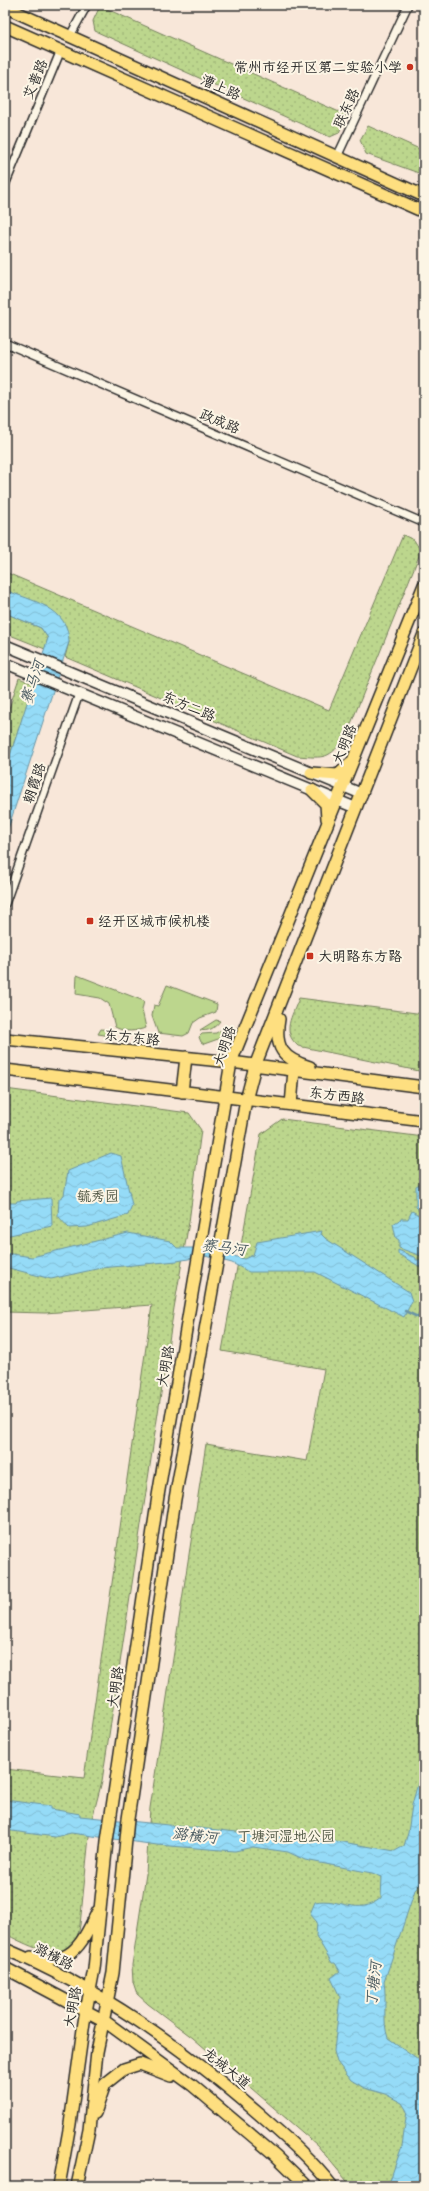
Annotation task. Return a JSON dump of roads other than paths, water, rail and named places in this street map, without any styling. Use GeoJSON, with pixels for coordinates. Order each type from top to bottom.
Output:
{"type":"FeatureCollection","features":[{"type":"Feature","properties":{"kind":"main road","name":"漕上路"},"geometry":{"type":"LineString","coordinates":[[5,7],[424,196]]}},
{"type":"Feature","properties":{"kind":"main road"},"geometry":{"type":"LineString","coordinates":[[5,26],[424,212]]}},
{"type":"Feature","properties":{"kind":"main road","name":"大明路"},"geometry":{"type":"LineString","coordinates":[[60,2186],[85,2011],[94,1969],[107,1841],[158,1496],[231,1062],[424,585]]}},
{"type":"Feature","properties":{"kind":"main road"},"geometry":{"type":"LineString","coordinates":[[77,2186],[89,2130],[97,2052],[113,1973],[128,1819],[175,1499],[219,1244],[246,1100],[255,1066],[424,634]]}},
{"type":"Feature","properties":{"kind":"main road","name":"东方二路"},"geometry":{"type":"LineString","coordinates":[[5,645],[362,794]]}},
{"type":"Feature","properties":{"kind":"main road"},"geometry":{"type":"LineString","coordinates":[[5,663],[356,808]]}},
{"type":"Feature","properties":{"kind":"main road"},"geometry":{"type":"LineString","coordinates":[[311,773],[338,775],[354,759]]}},
{"type":"Feature","properties":{"kind":"main road"},"geometry":{"type":"LineString","coordinates":[[312,790],[326,804],[328,812],[326,828]]}},
{"type":"Feature","properties":{"kind":"main road"},"geometry":{"type":"LineString","coordinates":[[282,997],[276,1033],[279,1047],[293,1062],[345,1077]]}},
{"type":"Feature","properties":{"kind":"main road","name":"东方东路"},"geometry":{"type":"LineString","coordinates":[[5,1039],[186,1057],[255,1066]]}},
{"type":"Feature","properties":{"kind":"main road"},"geometry":{"type":"LineString","coordinates":[[182,1092],[186,1057]]}},
{"type":"Feature","properties":{"kind":"main road","name":"东方西路"},"geometry":{"type":"LineString","coordinates":[[255,1066],[424,1087]]}},
{"type":"Feature","properties":{"kind":"main road"},"geometry":{"type":"LineString","coordinates":[[5,1070],[246,1100]]}},
{"type":"Feature","properties":{"kind":"main road"},"geometry":{"type":"LineString","coordinates":[[291,1105],[294,1070]]}},
{"type":"Feature","properties":{"kind":"main road","name":"东方西路"},"geometry":{"type":"LineString","coordinates":[[246,1100],[424,1121]]}},
{"type":"Feature","properties":{"kind":"main road"},"geometry":{"type":"LineString","coordinates":[[9,1951],[43,1960],[64,1958],[77,1949],[101,1903]]}},
{"type":"Feature","properties":{"kind":"main road","name":"潞横路"},"geometry":{"type":"LineString","coordinates":[[9,1951],[90,1991]]}},
{"type":"Feature","properties":{"kind":"main road"},"geometry":{"type":"LineString","coordinates":[[5,1968],[103,2020],[192,2085],[275,2155],[307,2186]]}},
{"type":"Feature","properties":{"kind":"main road","name":"龙城大道"},"geometry":{"type":"LineString","coordinates":[[90,1991],[107,2000],[158,2033],[239,2097],[317,2168],[332,2186]]}},
{"type":"Feature","properties":{"kind":"main road"},"geometry":{"type":"LineString","coordinates":[[89,2130],[105,2084],[124,2069],[140,2064],[164,2072],[192,2085]]}},
{"type":"Feature","properties":{"kind":"street"},"geometry":{"type":"LineString","coordinates":[[70,36],[87,5]]}},
{"type":"Feature","properties":{"kind":"street","name":"联东路"},"geometry":{"type":"LineString","coordinates":[[337,157],[408,5]]}},
{"type":"Feature","properties":{"kind":"street","name":"艾普路"},"geometry":{"type":"LineString","coordinates":[[5,185],[61,50]]}},
{"type":"Feature","properties":{"kind":"street","name":"政成路"},"geometry":{"type":"LineString","coordinates":[[5,343],[424,523]]}},
{"type":"Feature","properties":{"kind":"street","name":"朝霞路"},"geometry":{"type":"LineString","coordinates":[[5,904],[80,694]]}},
{"type":"Feature","properties":{"kind":"water"},"geometry":{"type":"Polygon","coordinates":[[[5,590],[37,602],[56,613],[63,621],[67,630],[69,642],[5,838],[5,771],[48,638],[41,628],[5,613],[5,590]]]}},
{"type":"Feature","properties":{"kind":"water"},"geometry":{"type":"Polygon","coordinates":[[[111,1153],[121,1156],[132,1205],[128,1215],[87,1227],[69,1228],[58,1216],[59,1199],[64,1195],[68,1171],[111,1153]]]}},
{"type":"Feature","properties":{"kind":"water"},"geometry":{"type":"Polygon","coordinates":[[[421,1179],[424,1179],[424,1214],[416,1207],[416,1186],[420,1184],[421,1179]]]}},
{"type":"Feature","properties":{"kind":"water"},"geometry":{"type":"Polygon","coordinates":[[[51,1198],[52,1226],[5,1236],[5,1203],[51,1198]]]}},
{"type":"Feature","properties":{"kind":"water"},"geometry":{"type":"Polygon","coordinates":[[[412,1211],[424,1218],[424,1257],[399,1248],[399,1240],[396,1238],[393,1224],[401,1219],[408,1219],[412,1211]]]}},
{"type":"Feature","properties":{"kind":"water"},"geometry":{"type":"Polygon","coordinates":[[[322,1231],[321,1234],[326,1239],[409,1292],[412,1301],[404,1317],[315,1272],[249,1272],[232,1263],[205,1256],[177,1261],[101,1268],[51,1279],[5,1267],[5,1253],[32,1257],[128,1233],[170,1241],[177,1248],[208,1248],[244,1259],[253,1255],[257,1242],[322,1231]]]}},
{"type":"Feature","properties":{"kind":"water"},"geometry":{"type":"Polygon","coordinates":[[[398,1250],[416,1258],[416,1260],[424,1260],[424,1269],[398,1254],[398,1250]]]}},
{"type":"Feature","properties":{"kind":"water"},"geometry":{"type":"Polygon","coordinates":[[[424,1752],[424,1880],[415,1890],[384,1982],[385,2025],[388,2038],[424,2063],[424,2186],[388,2186],[402,2146],[407,2111],[402,2103],[385,2094],[364,2088],[351,2080],[337,2062],[334,2051],[340,1997],[331,1978],[340,1971],[335,1963],[332,1963],[316,1936],[317,1922],[310,1914],[315,1902],[324,1901],[356,1906],[364,1906],[373,1903],[381,1898],[382,1877],[372,1873],[305,1860],[288,1852],[253,1847],[235,1851],[157,1845],[71,1833],[55,1837],[5,1830],[5,1800],[51,1806],[51,1809],[80,1814],[80,1816],[286,1837],[307,1836],[395,1851],[404,1846],[408,1833],[412,1805],[420,1776],[424,1752]]]}},
{"type":"Feature","properties":{"kind":"waterway","name":"赛马河"},"geometry":{"type":"LineString","coordinates":[[405,1311],[424,1320]]}},
{"type":"Feature","properties":{"kind":"place","name":"常州市经开区第二实验小学"},"geometry":{"type":"Point","coordinates":[410,67]}},
{"type":"Feature","properties":{"kind":"place","name":"经开区城市候机楼"},"geometry":{"type":"Point","coordinates":[90,921]}},
{"type":"Feature","properties":{"kind":"place","name":"大明路东方路"},"geometry":{"type":"Point","coordinates":[310,956]}},
{"type":"Feature","properties":{"kind":"park label","name":"毓秀园"},"geometry":{"type":"Point","coordinates":[98,1196]}},
{"type":"Feature","properties":{"kind":"park label","name":"丁塘河湿地公园"},"geometry":{"type":"Point","coordinates":[286,1836]}},
{"type":"Feature","properties":{"kind":"water label","name":"潞横河"},"geometry":{"type":"Point","coordinates":[195,1835]}},
{"type":"Feature","properties":{"kind":"water label","name":"丁塘河"},"geometry":{"type":"Point","coordinates":[373,1984]}}]}
